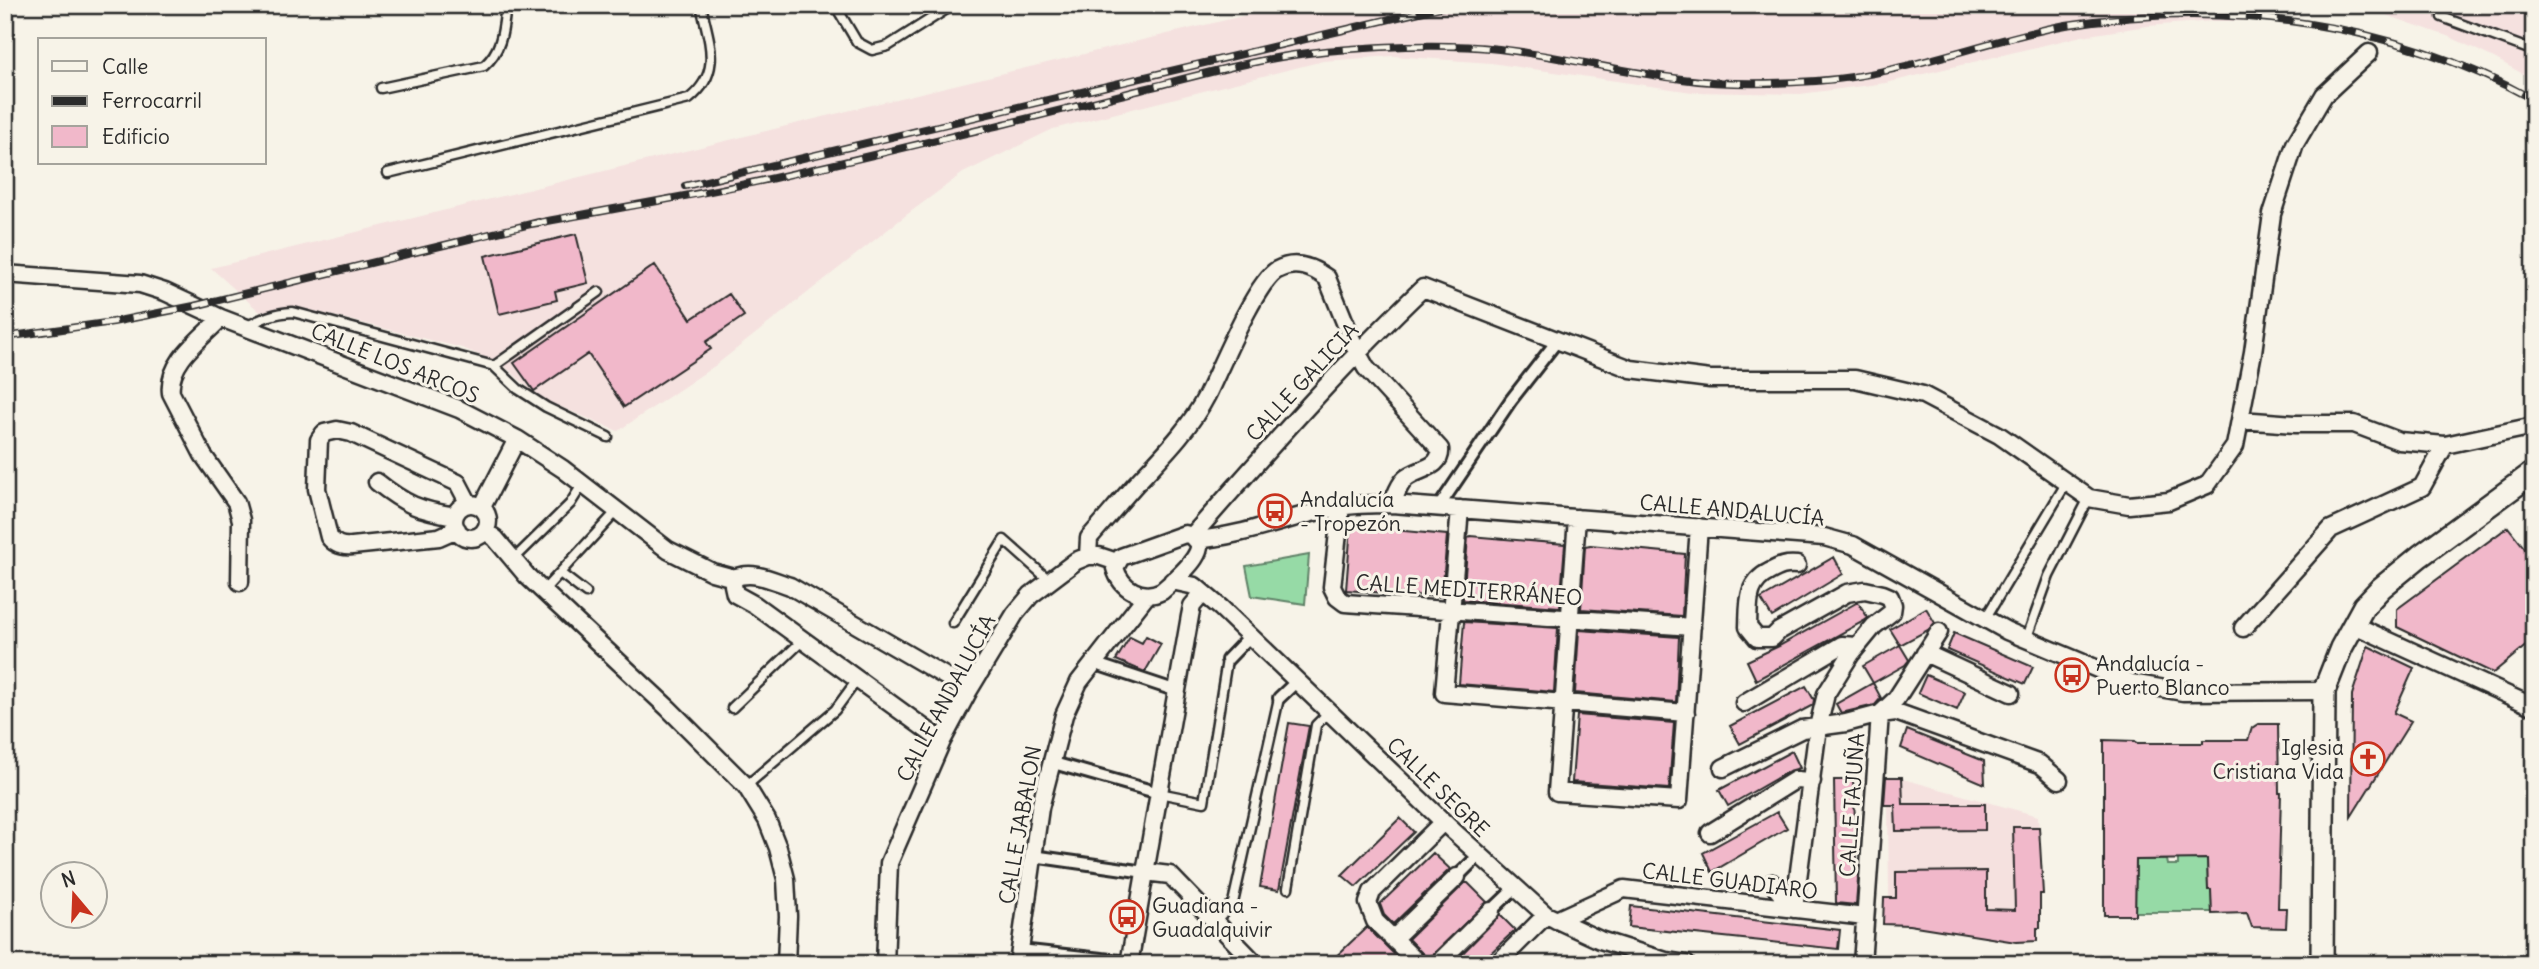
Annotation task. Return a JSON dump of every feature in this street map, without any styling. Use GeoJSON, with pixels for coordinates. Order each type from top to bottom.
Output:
{"type":"FeatureCollection","features":[{"type":"Feature","properties":{"kind":"main road"},"geometry":{"type":"LineString","coordinates":[[2322,964],[2324,691],[2352,624],[2381,588],[2534,472]]}},
{"type":"Feature","properties":{"kind":"street"},"geometry":{"type":"LineString","coordinates":[[1438,508],[1511,400],[1558,341],[1631,369],[1710,379],[1855,379],[1923,395],[1999,435],[2089,498],[2129,505],[2169,501],[2207,485],[2235,446],[2253,352],[2272,215],[2295,144],[2324,95],[2369,53]]}},
{"type":"Feature","properties":{"kind":"street"},"geometry":{"type":"LineString","coordinates":[[1117,562],[1099,556],[1088,556],[1089,538],[1192,421],[1235,335],[1267,279],[1290,266],[1303,265],[1327,278],[1366,368],[1440,449],[1440,457],[1435,464],[1405,479],[1392,504]]}},
{"type":"Feature","properties":{"kind":"street","name":"CALLE LOS ARCOS"},"geometry":{"type":"LineString","coordinates":[[5,274],[140,284],[165,292],[221,318],[459,409],[517,439],[668,550],[712,572],[734,578],[744,574],[762,576],[790,586],[969,690]]}},
{"type":"Feature","properties":{"kind":"street","name":"CALLE GALICIA"},"geometry":{"type":"LineString","coordinates":[[1194,549],[1216,509],[1272,443],[1357,352],[1423,288],[1558,341]]}},
{"type":"Feature","properties":{"kind":"street"},"geometry":{"type":"LineString","coordinates":[[221,318],[175,366],[170,384],[203,455],[236,502],[241,520],[240,582]]}},
{"type":"Feature","properties":{"kind":"street"},"geometry":{"type":"LineString","coordinates":[[2240,420],[2354,424],[2399,441],[2445,445],[2534,426]]}},
{"type":"Feature","properties":{"kind":"street"},"geometry":{"type":"LineString","coordinates":[[377,482],[396,498],[419,510],[456,523],[467,537],[474,537],[485,531],[488,518],[458,483],[351,433],[337,430],[324,433],[319,440],[317,489],[329,537],[333,542],[346,547],[439,537],[456,523],[463,506],[475,505]]}},
{"type":"Feature","properties":{"kind":"street"},"geometry":{"type":"LineString","coordinates":[[475,505],[517,439]]}},
{"type":"Feature","properties":{"kind":"street"},"geometry":{"type":"LineString","coordinates":[[2243,628],[2331,529],[2422,487],[2445,445]]}},
{"type":"Feature","properties":{"kind":"street","name":"CALLE ANDALUCÍA"},"geometry":{"type":"LineString","coordinates":[[1194,549],[1228,536],[1341,506],[1392,504],[1824,537],[1853,545],[2026,640],[2115,678],[2152,688],[2183,692],[2324,691]]}},
{"type":"Feature","properties":{"kind":"street","name":"CALLE MEDITERRÁNEO"},"geometry":{"type":"LineString","coordinates":[[1341,506],[1332,582],[1336,597],[1351,604],[1692,627]]}},
{"type":"Feature","properties":{"kind":"street"},"geometry":{"type":"LineString","coordinates":[[1216,509],[1213,522],[1219,534],[1228,536]]}},
{"type":"Feature","properties":{"kind":"street"},"geometry":{"type":"LineString","coordinates":[[1460,509],[1444,693],[1686,713]]}},
{"type":"Feature","properties":{"kind":"street"},"geometry":{"type":"LineString","coordinates":[[1577,518],[1557,792],[1679,800],[1699,527]]}},
{"type":"Feature","properties":{"kind":"street"},"geometry":{"type":"LineString","coordinates":[[485,531],[495,538],[543,591],[668,708],[746,786],[767,820],[786,879],[786,964]]}},
{"type":"Feature","properties":{"kind":"street"},"geometry":{"type":"LineString","coordinates":[[1181,535],[1194,549],[1162,591],[1147,595],[1132,591],[1124,585],[1116,572],[1117,562],[1121,557],[1181,535]]}},
{"type":"Feature","properties":{"kind":"street"},"geometry":{"type":"LineString","coordinates":[[1194,549],[1190,577],[1199,590]]}},
{"type":"Feature","properties":{"kind":"street","name":"CALLE ANDALUCÍA"},"geometry":{"type":"LineString","coordinates":[[885,964],[889,863],[942,741],[1015,614],[1049,580],[1088,556]]}},
{"type":"Feature","properties":{"kind":"street"},"geometry":{"type":"LineString","coordinates":[[1794,909],[1818,727],[1826,694],[1857,646],[1874,626],[1892,612],[1892,601],[1887,595],[1865,590],[1847,593],[1779,631],[1772,638],[1762,640],[1750,632],[1748,627],[1753,585],[1763,575],[1785,564],[1797,565]]}},
{"type":"Feature","properties":{"kind":"street"},"geometry":{"type":"LineString","coordinates":[[734,578],[735,594],[942,741]]}},
{"type":"Feature","properties":{"kind":"street"},"geometry":{"type":"LineString","coordinates":[[1172,581],[1199,590]]}},
{"type":"Feature","properties":{"kind":"street"},"geometry":{"type":"LineString","coordinates":[[1019,957],[1129,963],[1192,606],[1199,590]]}},
{"type":"Feature","properties":{"kind":"street","name":"CALLE SEGRE"},"geometry":{"type":"LineString","coordinates":[[1199,590],[1443,822],[1551,918],[1600,940],[1666,961],[1686,964]]}},
{"type":"Feature","properties":{"kind":"street","name":"CALLE JABALON"},"geometry":{"type":"LineString","coordinates":[[1019,957],[1040,808],[1050,762],[1071,696],[1093,663],[1147,595]]}},
{"type":"Feature","properties":{"kind":"street"},"geometry":{"type":"LineString","coordinates":[[2352,624],[2534,707]]}},
{"type":"Feature","properties":{"kind":"street","name":"CALLE TAJUÑA"},"geometry":{"type":"LineString","coordinates":[[1862,964],[1880,714],[1896,699],[1939,632]]}},
{"type":"Feature","properties":{"kind":"street"},"geometry":{"type":"LineString","coordinates":[[1227,660],[1250,636]]}},
{"type":"Feature","properties":{"kind":"street"},"geometry":{"type":"LineString","coordinates":[[1744,703],[1842,645],[1857,646]]}},
{"type":"Feature","properties":{"kind":"street"},"geometry":{"type":"LineString","coordinates":[[1925,653],[2011,693]]}},
{"type":"Feature","properties":{"kind":"street"},"geometry":{"type":"LineString","coordinates":[[1093,663],[1177,691]]}},
{"type":"Feature","properties":{"kind":"street"},"geometry":{"type":"LineString","coordinates":[[1279,698],[1297,681]]}},
{"type":"Feature","properties":{"kind":"street"},"geometry":{"type":"LineString","coordinates":[[1723,768],[1802,729],[1896,712],[2040,764],[2059,780]]}},
{"type":"Feature","properties":{"kind":"street"},"geometry":{"type":"LineString","coordinates":[[1050,762],[1159,793]]}},
{"type":"Feature","properties":{"kind":"street"},"geometry":{"type":"LineString","coordinates":[[1710,833],[1795,780],[1812,781]]}},
{"type":"Feature","properties":{"kind":"street"},"geometry":{"type":"LineString","coordinates":[[1419,964],[1375,921],[1369,909],[1370,896],[1443,822]]}},
{"type":"Feature","properties":{"kind":"street"},"geometry":{"type":"LineString","coordinates":[[1394,938],[1479,855]]}},
{"type":"Feature","properties":{"kind":"street"},"geometry":{"type":"LineString","coordinates":[[1033,856],[1171,875],[1256,964]]}},
{"type":"Feature","properties":{"kind":"street"},"geometry":{"type":"LineString","coordinates":[[1772,883],[1794,909]]}},
{"type":"Feature","properties":{"kind":"street"},"geometry":{"type":"LineString","coordinates":[[1437,964],[1515,888]]}},
{"type":"Feature","properties":{"kind":"street","name":"CALLE GUADIARO"},"geometry":{"type":"LineString","coordinates":[[1497,964],[1551,918],[1624,888],[1865,917]]}},
{"type":"Feature","properties":{"kind":"lane"},"geometry":{"type":"LineString","coordinates":[[381,88],[484,66],[494,57],[500,46],[506,5]]}},
{"type":"Feature","properties":{"kind":"lane"},"geometry":{"type":"LineString","coordinates":[[388,173],[689,99],[700,91],[711,67],[711,53],[701,5]]}},
{"type":"Feature","properties":{"kind":"lane"},"geometry":{"type":"LineString","coordinates":[[835,5],[857,42],[872,50],[888,46],[953,5]]}},
{"type":"Feature","properties":{"kind":"lane"},"geometry":{"type":"LineString","coordinates":[[2442,18],[2534,51]]}},
{"type":"Feature","properties":{"kind":"lane"},"geometry":{"type":"LineString","coordinates":[[494,366],[599,292]]}},
{"type":"Feature","properties":{"kind":"lane"},"geometry":{"type":"LineString","coordinates":[[246,327],[270,315],[293,312],[494,366],[518,388],[546,407],[608,437]]}},
{"type":"Feature","properties":{"kind":"lane"},"geometry":{"type":"LineString","coordinates":[[1985,619],[2067,482]]}},
{"type":"Feature","properties":{"kind":"lane"},"geometry":{"type":"LineString","coordinates":[[513,560],[570,504],[582,485]]}},
{"type":"Feature","properties":{"kind":"lane"},"geometry":{"type":"LineString","coordinates":[[2026,640],[2049,576],[2089,498]]}},
{"type":"Feature","properties":{"kind":"lane"},"geometry":{"type":"LineString","coordinates":[[543,591],[617,512]]}},
{"type":"Feature","properties":{"kind":"lane"},"geometry":{"type":"LineString","coordinates":[[953,623],[1004,540],[1049,580]]}},
{"type":"Feature","properties":{"kind":"lane"},"geometry":{"type":"LineString","coordinates":[[560,573],[586,593]]}},
{"type":"Feature","properties":{"kind":"lane"},"geometry":{"type":"LineString","coordinates":[[732,708],[803,640]]}},
{"type":"Feature","properties":{"kind":"lane"},"geometry":{"type":"LineString","coordinates":[[1159,793],[1204,803],[1227,660]]}},
{"type":"Feature","properties":{"kind":"lane"},"geometry":{"type":"LineString","coordinates":[[746,786],[835,710],[858,679]]}},
{"type":"Feature","properties":{"kind":"lane"},"geometry":{"type":"LineString","coordinates":[[1215,921],[1233,903],[1279,698]]}},
{"type":"Feature","properties":{"kind":"lane"},"geometry":{"type":"LineString","coordinates":[[1288,888],[1317,725],[1329,712]]}},
{"type":"Feature","properties":{"kind":"shaded area"},"geometry":{"type":"Polygon","coordinates":[[[1271,5],[2280,5],[2264,21],[2214,21],[2147,26],[2082,36],[1886,83],[1800,94],[1692,92],[1491,63],[1393,56],[1323,61],[1053,129],[963,173],[716,365],[618,431],[540,398],[502,364],[462,348],[294,306],[260,312],[211,268],[1255,13],[1271,5]]]}},
{"type":"Feature","properties":{"kind":"shaded area"},"geometry":{"type":"Polygon","coordinates":[[[2357,5],[2534,5],[2534,80],[2450,37],[2357,5]]]}},
{"type":"Feature","properties":{"kind":"shaded area"},"geometry":{"type":"Polygon","coordinates":[[[1882,777],[1903,777],[2038,816],[2043,894],[2040,895],[2040,928],[2037,929],[2037,941],[2011,942],[1911,925],[1883,924],[1883,898],[1889,897],[1888,806],[1883,805],[1882,777]]]}},
{"type":"Feature","properties":{"kind":"green space"},"geometry":{"type":"Polygon","coordinates":[[[1309,555],[1305,604],[1252,596],[1246,566],[1309,555]]]}},
{"type":"Feature","properties":{"kind":"green space"},"geometry":{"type":"Polygon","coordinates":[[[2178,859],[2207,859],[2212,912],[2135,912],[2136,860],[2167,860],[2168,865],[2178,865],[2178,859]]]}},
{"type":"Feature","properties":{"kind":"building"},"geometry":{"type":"Polygon","coordinates":[[[576,234],[588,283],[555,291],[557,300],[499,314],[485,256],[576,234]]]}},
{"type":"Feature","properties":{"kind":"building"},"geometry":{"type":"Polygon","coordinates":[[[655,265],[691,319],[729,294],[744,316],[706,342],[711,349],[624,407],[588,354],[534,391],[514,363],[655,265]]]}},
{"type":"Feature","properties":{"kind":"building"},"geometry":{"type":"Polygon","coordinates":[[[1351,526],[1447,535],[1442,597],[1346,590],[1351,526]]]}},
{"type":"Feature","properties":{"kind":"building"},"geometry":{"type":"Polygon","coordinates":[[[2508,527],[2534,560],[2534,639],[2493,673],[2397,627],[2397,609],[2508,527]]]}},
{"type":"Feature","properties":{"kind":"building"},"geometry":{"type":"Polygon","coordinates":[[[1470,536],[1565,544],[1560,607],[1463,600],[1470,536]]]}},
{"type":"Feature","properties":{"kind":"building"},"geometry":{"type":"Polygon","coordinates":[[[1585,546],[1685,554],[1682,616],[1581,609],[1585,546]]]}},
{"type":"Feature","properties":{"kind":"building"},"geometry":{"type":"Polygon","coordinates":[[[1834,557],[1843,574],[1772,617],[1761,599],[1834,557]]]}},
{"type":"Feature","properties":{"kind":"building"},"geometry":{"type":"Polygon","coordinates":[[[1858,602],[1868,618],[1756,680],[1747,661],[1858,602]]]}},
{"type":"Feature","properties":{"kind":"building"},"geometry":{"type":"Polygon","coordinates":[[[1926,608],[1935,623],[1928,630],[1900,645],[1890,629],[1926,608]]]}},
{"type":"Feature","properties":{"kind":"building"},"geometry":{"type":"Polygon","coordinates":[[[1464,622],[1558,628],[1554,692],[1459,684],[1464,622]]]}},
{"type":"Feature","properties":{"kind":"building"},"geometry":{"type":"Polygon","coordinates":[[[1579,630],[1679,637],[1676,702],[1575,693],[1579,630]]]}},
{"type":"Feature","properties":{"kind":"building"},"geometry":{"type":"Polygon","coordinates":[[[1954,633],[2033,667],[2025,684],[1947,650],[1954,633]]]}},
{"type":"Feature","properties":{"kind":"building"},"geometry":{"type":"Polygon","coordinates":[[[1146,636],[1161,644],[1145,672],[1116,660],[1130,637],[1142,643],[1146,636]]]}},
{"type":"Feature","properties":{"kind":"building"},"geometry":{"type":"Polygon","coordinates":[[[1900,645],[1909,660],[1873,683],[1863,666],[1900,645]]]}},
{"type":"Feature","properties":{"kind":"building"},"geometry":{"type":"Polygon","coordinates":[[[2368,646],[2414,668],[2394,713],[2411,721],[2351,817],[2352,695],[2368,646]]]}},
{"type":"Feature","properties":{"kind":"building"},"geometry":{"type":"Polygon","coordinates":[[[1926,675],[1965,692],[1957,710],[1918,693],[1926,675]]]}},
{"type":"Feature","properties":{"kind":"building"},"geometry":{"type":"Polygon","coordinates":[[[1873,683],[1881,698],[1875,705],[1841,713],[1836,704],[1873,683]]]}},
{"type":"Feature","properties":{"kind":"building"},"geometry":{"type":"Polygon","coordinates":[[[1806,686],[1814,700],[1813,705],[1740,744],[1730,726],[1806,686]]]}},
{"type":"Feature","properties":{"kind":"building"},"geometry":{"type":"Polygon","coordinates":[[[1577,715],[1674,723],[1669,789],[1572,782],[1577,715]]]}},
{"type":"Feature","properties":{"kind":"building"},"geometry":{"type":"Polygon","coordinates":[[[1289,723],[1309,726],[1279,890],[1260,887],[1289,723]]]}},
{"type":"Feature","properties":{"kind":"building"},"geometry":{"type":"Polygon","coordinates":[[[2258,724],[2278,724],[2281,793],[2278,908],[2287,908],[2286,928],[2252,927],[2247,913],[2212,914],[2207,859],[2136,860],[2135,915],[2104,915],[2104,740],[2203,743],[2203,740],[2248,740],[2252,728],[2258,724]]]}},
{"type":"Feature","properties":{"kind":"building"},"geometry":{"type":"Polygon","coordinates":[[[1907,730],[1984,761],[1985,784],[1901,748],[1907,730]]]}},
{"type":"Feature","properties":{"kind":"building"},"geometry":{"type":"Polygon","coordinates":[[[1792,751],[1800,768],[1789,771],[1728,806],[1719,790],[1792,751]]]}},
{"type":"Feature","properties":{"kind":"building"},"geometry":{"type":"Polygon","coordinates":[[[1886,777],[1902,777],[1903,804],[1985,804],[1985,830],[1896,831],[1895,805],[1884,805],[1886,777]]]}},
{"type":"Feature","properties":{"kind":"building"},"geometry":{"type":"Polygon","coordinates":[[[1834,780],[1853,780],[1858,880],[1856,905],[1836,903],[1834,780]]]}},
{"type":"Feature","properties":{"kind":"building"},"geometry":{"type":"Polygon","coordinates":[[[1777,812],[1787,828],[1712,872],[1703,853],[1777,812]]]}},
{"type":"Feature","properties":{"kind":"building"},"geometry":{"type":"Polygon","coordinates":[[[1400,818],[1414,832],[1356,887],[1342,875],[1400,818]]]}},
{"type":"Feature","properties":{"kind":"building"},"geometry":{"type":"Polygon","coordinates":[[[2013,827],[2039,827],[2043,894],[2040,894],[2040,928],[2037,928],[2037,941],[2016,942],[1909,925],[1883,924],[1884,898],[1896,898],[1896,872],[1986,871],[1986,909],[2015,910],[2013,827]]]}},
{"type":"Feature","properties":{"kind":"building"},"geometry":{"type":"Polygon","coordinates":[[[1433,853],[1450,869],[1393,924],[1384,915],[1380,904],[1433,853]]]}},
{"type":"Feature","properties":{"kind":"building"},"geometry":{"type":"Polygon","coordinates":[[[1465,883],[1487,902],[1428,959],[1408,939],[1465,883]]]}},
{"type":"Feature","properties":{"kind":"building"},"geometry":{"type":"Polygon","coordinates":[[[1631,906],[1840,930],[1838,949],[1629,927],[1631,906]]]}},
{"type":"Feature","properties":{"kind":"building"},"geometry":{"type":"Polygon","coordinates":[[[1500,915],[1515,930],[1479,964],[1452,964],[1500,915]]]}},
{"type":"Feature","properties":{"kind":"building"},"geometry":{"type":"Polygon","coordinates":[[[1367,927],[1404,964],[1328,964],[1367,927]]]}},
{"type":"Feature","properties":{"kind":"railway"},"geometry":{"type":"LineString","coordinates":[[685,186],[1449,5]]}},
{"type":"Feature","properties":{"kind":"railway"},"geometry":{"type":"LineString","coordinates":[[531,224],[774,178],[1256,62],[1325,51],[1368,48],[1477,47],[1682,79],[1783,83],[1848,78],[1880,72],[2066,25],[2187,15],[2247,17],[2366,35],[2423,51],[2479,73],[2534,100]]}},
{"type":"Feature","properties":{"kind":"railway"},"geometry":{"type":"LineString","coordinates":[[5,337],[113,322],[194,306],[539,222]]}},
{"type":"Feature","properties":{"kind":"place","name":"Andalucía - Tropezón"},"geometry":{"type":"Point","coordinates":[1275,511]}},
{"type":"Feature","properties":{"kind":"place","name":"Andalucía - Puerto Blanco"},"geometry":{"type":"Point","coordinates":[2072,675]}},
{"type":"Feature","properties":{"kind":"place","name":"Iglesia Cristiana Vida"},"geometry":{"type":"Point","coordinates":[2368,759]}},
{"type":"Feature","properties":{"kind":"place","name":"Guadiana - Guadalquivir"},"geometry":{"type":"Point","coordinates":[1127,917]}}]}
